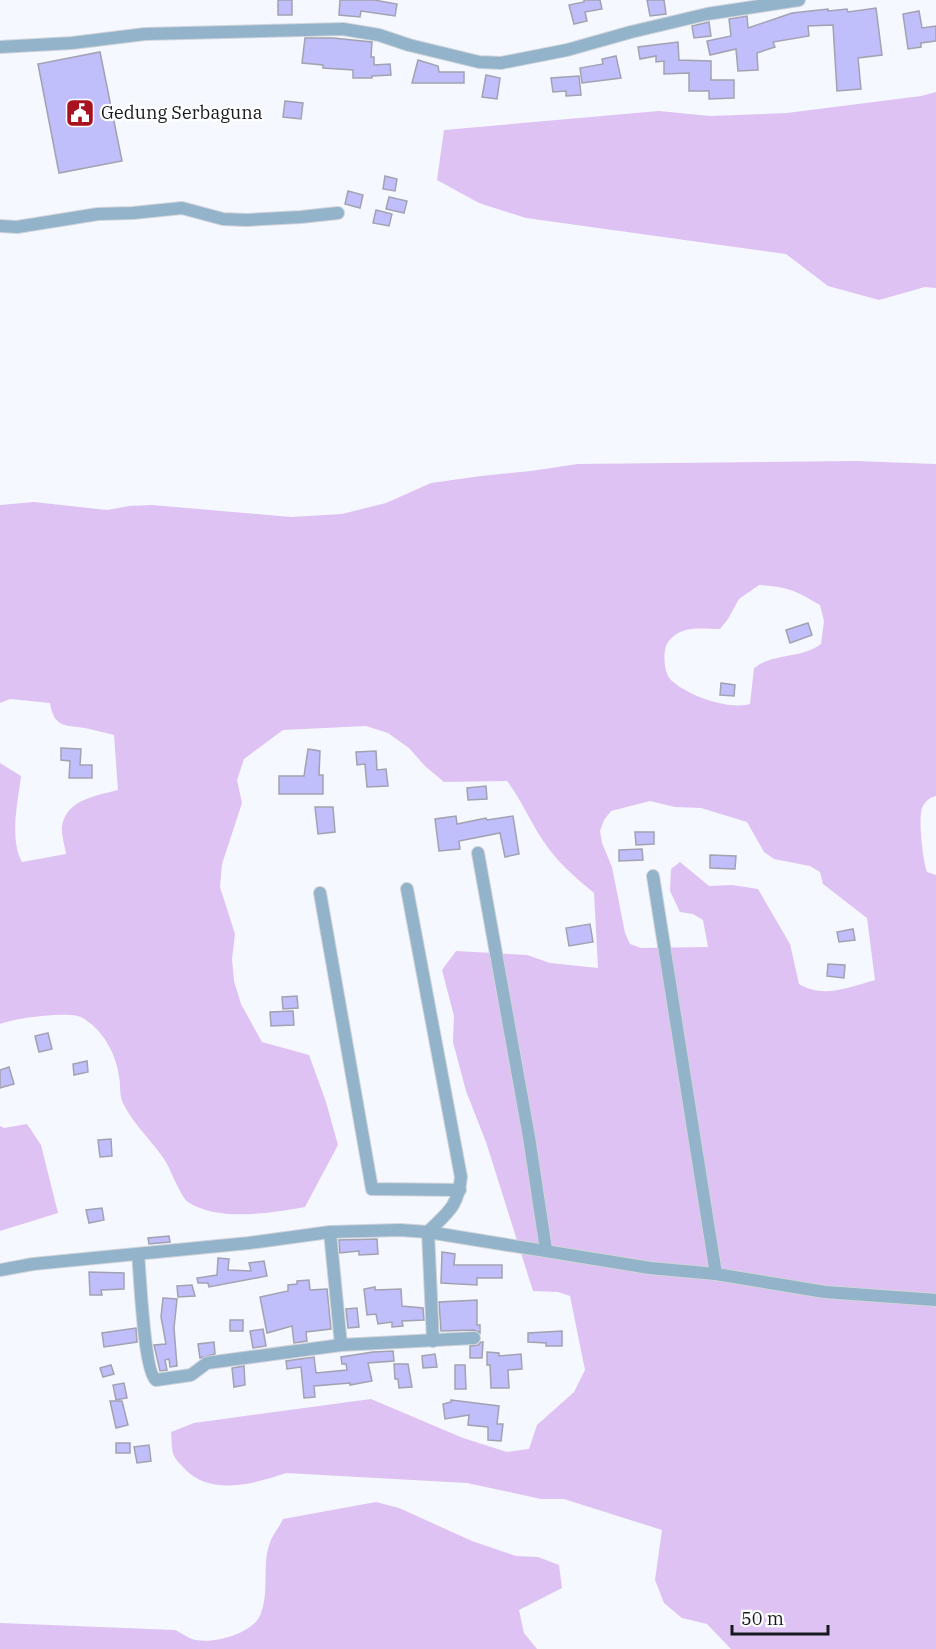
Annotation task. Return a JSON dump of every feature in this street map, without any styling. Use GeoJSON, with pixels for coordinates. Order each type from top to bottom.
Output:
{"type":"FeatureCollection","features":[{"type":"Feature","properties":{"kind":"street"},"geometry":{"type":"LineString","coordinates":[[0,47],[72,43],[145,34],[343,29],[379,35],[420,48],[479,62],[501,63],[567,50],[707,14],[800,0]]}},
{"type":"Feature","properties":{"kind":"street"},"geometry":{"type":"LineString","coordinates":[[0,226],[17,227],[98,214],[133,213],[183,207],[223,219],[246,220],[338,213]]}},
{"type":"Feature","properties":{"kind":"street"},"geometry":{"type":"LineString","coordinates":[[478,853],[529,1137],[546,1250]]}},
{"type":"Feature","properties":{"kind":"street"},"geometry":{"type":"LineString","coordinates":[[652,876],[716,1274]]}},
{"type":"Feature","properties":{"kind":"street"},"geometry":{"type":"LineString","coordinates":[[407,889],[461,1177],[460,1190],[453,1208],[428,1232],[433,1341]]}},
{"type":"Feature","properties":{"kind":"street"},"geometry":{"type":"LineString","coordinates":[[320,893],[372,1189],[460,1190]]}},
{"type":"Feature","properties":{"kind":"street"},"geometry":{"type":"LineString","coordinates":[[0,1270],[33,1264],[330,1232],[390,1230],[428,1232],[650,1268],[716,1274],[825,1292],[936,1300]]}},
{"type":"Feature","properties":{"kind":"street"},"geometry":{"type":"LineString","coordinates":[[330,1232],[341,1345]]}},
{"type":"Feature","properties":{"kind":"street"},"geometry":{"type":"LineString","coordinates":[[138,1254],[146,1343],[150,1374],[153,1379],[191,1375],[207,1363],[341,1345],[474,1338]]}},
{"type":"Feature","properties":{"kind":"shaded area"},"geometry":{"type":"Polygon","coordinates":[[[936,92],[936,288],[925,287],[879,300],[828,286],[786,254],[526,218],[479,203],[437,180],[444,130],[659,111],[710,116],[787,113],[921,96],[936,92]]]}},
{"type":"Feature","properties":{"kind":"shaded area"},"geometry":{"type":"Polygon","coordinates":[[[856,461],[936,464],[936,796],[924,803],[921,821],[927,872],[936,875],[936,1649],[731,1649],[707,1624],[682,1618],[664,1603],[655,1580],[662,1530],[564,1499],[541,1499],[467,1483],[286,1473],[246,1484],[219,1485],[194,1476],[174,1456],[171,1432],[194,1423],[371,1399],[463,1438],[507,1452],[529,1449],[537,1425],[574,1392],[585,1370],[570,1296],[558,1292],[533,1291],[486,1142],[466,1091],[453,1042],[454,1016],[442,970],[456,951],[527,955],[550,963],[598,968],[594,893],[549,850],[507,781],[444,782],[409,748],[388,733],[366,726],[283,730],[244,759],[237,780],[242,803],[222,864],[220,887],[235,934],[232,959],[234,981],[241,1004],[262,1042],[309,1055],[338,1145],[305,1207],[277,1212],[229,1214],[200,1208],[188,1202],[179,1190],[166,1162],[123,1103],[114,1056],[106,1040],[95,1027],[74,1015],[53,1015],[0,1024],[0,763],[21,776],[15,831],[22,862],[66,854],[62,826],[70,810],[84,800],[118,790],[114,735],[61,724],[54,717],[50,703],[10,699],[0,703],[0,505],[34,502],[107,510],[152,505],[291,517],[342,514],[386,503],[431,483],[578,464],[856,461]],[[759,585],[739,599],[720,629],[687,630],[670,639],[666,646],[664,660],[669,678],[679,687],[720,703],[750,704],[754,668],[770,660],[805,652],[821,644],[824,621],[820,605],[791,590],[759,585]],[[650,801],[611,811],[600,831],[602,843],[612,867],[625,933],[630,944],[641,948],[708,947],[703,920],[693,914],[680,912],[670,891],[671,869],[680,862],[709,886],[732,885],[758,889],[790,944],[799,984],[817,991],[827,991],[875,980],[867,918],[823,884],[820,872],[810,866],[774,859],[764,852],[747,822],[701,808],[675,807],[650,801]]]}},
{"type":"Feature","properties":{"kind":"shaded area"},"geometry":{"type":"Polygon","coordinates":[[[27,1124],[41,1145],[58,1213],[0,1231],[0,1126],[4,1128],[27,1124]]]}},
{"type":"Feature","properties":{"kind":"shaded area"},"geometry":{"type":"Polygon","coordinates":[[[376,1502],[399,1508],[472,1541],[516,1556],[538,1557],[559,1565],[562,1588],[519,1610],[524,1633],[537,1649],[0,1649],[0,1623],[175,1630],[196,1640],[204,1641],[233,1636],[251,1626],[261,1613],[265,1595],[266,1557],[272,1537],[283,1519],[376,1502]]]}},
{"type":"Feature","properties":{"kind":"building"},"geometry":{"type":"Polygon","coordinates":[[[278,0],[292,0],[292,15],[278,15],[278,0]]]}},
{"type":"Feature","properties":{"kind":"building"},"geometry":{"type":"Polygon","coordinates":[[[340,0],[374,0],[397,4],[395,16],[361,11],[360,17],[339,15],[340,0]]]}},
{"type":"Feature","properties":{"kind":"building"},"geometry":{"type":"Polygon","coordinates":[[[584,0],[600,0],[602,9],[585,12],[587,21],[574,24],[569,5],[584,2],[584,0]]]}},
{"type":"Feature","properties":{"kind":"building"},"geometry":{"type":"Polygon","coordinates":[[[647,0],[664,0],[666,14],[650,16],[647,0]]]}},
{"type":"Feature","properties":{"kind":"building"},"geometry":{"type":"Polygon","coordinates":[[[876,8],[882,55],[858,58],[861,89],[837,91],[833,25],[808,26],[809,36],[773,42],[775,47],[757,53],[758,70],[738,71],[736,49],[710,55],[707,41],[731,36],[729,19],[747,16],[748,28],[792,13],[828,9],[828,11],[847,9],[848,12],[876,8]]]}},
{"type":"Feature","properties":{"kind":"building"},"geometry":{"type":"Polygon","coordinates":[[[919,11],[922,28],[936,26],[936,41],[921,43],[921,47],[908,49],[903,14],[919,11]]]}},
{"type":"Feature","properties":{"kind":"building"},"geometry":{"type":"Polygon","coordinates":[[[709,22],[711,36],[694,38],[692,26],[709,22]]]}},
{"type":"Feature","properties":{"kind":"building"},"geometry":{"type":"Polygon","coordinates":[[[305,38],[372,42],[371,57],[374,57],[374,65],[390,64],[391,75],[353,78],[353,70],[323,68],[323,65],[302,63],[305,38]]]}},
{"type":"Feature","properties":{"kind":"building"},"geometry":{"type":"Polygon","coordinates":[[[678,42],[679,60],[711,61],[711,80],[734,80],[734,98],[709,99],[709,91],[689,91],[689,73],[664,74],[664,61],[656,62],[656,56],[640,59],[638,47],[678,42]]]}},
{"type":"Feature","properties":{"kind":"building","name":"Gedung Serbaguna"},"geometry":{"type":"Polygon","coordinates":[[[100,52],[122,161],[59,173],[38,64],[100,52]]]}},
{"type":"Feature","properties":{"kind":"building"},"geometry":{"type":"Polygon","coordinates":[[[616,56],[621,78],[582,83],[580,68],[603,64],[602,59],[616,56]]]}},
{"type":"Feature","properties":{"kind":"building"},"geometry":{"type":"Polygon","coordinates":[[[418,60],[438,66],[439,72],[464,72],[464,83],[412,83],[418,60]]]}},
{"type":"Feature","properties":{"kind":"building"},"geometry":{"type":"Polygon","coordinates":[[[486,75],[500,78],[497,99],[482,97],[486,75]]]}},
{"type":"Feature","properties":{"kind":"building"},"geometry":{"type":"Polygon","coordinates":[[[579,76],[581,95],[566,96],[566,91],[553,92],[551,78],[579,76]]]}},
{"type":"Feature","properties":{"kind":"building"},"geometry":{"type":"Polygon","coordinates":[[[285,101],[303,103],[301,119],[283,117],[285,101]]]}},
{"type":"Feature","properties":{"kind":"building"},"geometry":{"type":"Polygon","coordinates":[[[385,176],[397,179],[395,191],[383,189],[385,176]]]}},
{"type":"Feature","properties":{"kind":"building"},"geometry":{"type":"Polygon","coordinates":[[[348,191],[363,195],[360,208],[345,204],[348,191]]]}},
{"type":"Feature","properties":{"kind":"building"},"geometry":{"type":"Polygon","coordinates":[[[389,197],[407,201],[404,213],[386,209],[389,197]]]}},
{"type":"Feature","properties":{"kind":"building"},"geometry":{"type":"Polygon","coordinates":[[[376,210],[392,214],[389,226],[373,223],[376,210]]]}},
{"type":"Feature","properties":{"kind":"building"},"geometry":{"type":"Polygon","coordinates":[[[808,623],[812,635],[790,643],[786,630],[808,623]]]}},
{"type":"Feature","properties":{"kind":"building"},"geometry":{"type":"Polygon","coordinates":[[[721,683],[735,685],[734,696],[720,695],[721,683]]]}},
{"type":"Feature","properties":{"kind":"building"},"geometry":{"type":"Polygon","coordinates":[[[61,748],[81,749],[80,765],[92,765],[92,778],[69,778],[70,761],[61,760],[61,748]]]}},
{"type":"Feature","properties":{"kind":"building"},"geometry":{"type":"Polygon","coordinates":[[[308,749],[320,751],[319,775],[323,775],[323,794],[279,794],[279,776],[304,776],[308,749]]]}},
{"type":"Feature","properties":{"kind":"building"},"geometry":{"type":"Polygon","coordinates":[[[376,751],[377,770],[386,769],[388,786],[367,787],[365,764],[357,765],[356,752],[376,751]]]}},
{"type":"Feature","properties":{"kind":"building"},"geometry":{"type":"Polygon","coordinates":[[[486,786],[487,799],[468,800],[467,788],[486,786]]]}},
{"type":"Feature","properties":{"kind":"building"},"geometry":{"type":"Polygon","coordinates":[[[315,807],[333,807],[335,832],[318,834],[315,807]]]}},
{"type":"Feature","properties":{"kind":"building"},"geometry":{"type":"Polygon","coordinates":[[[456,816],[457,824],[486,818],[487,820],[513,816],[519,854],[505,857],[500,833],[459,841],[460,849],[439,851],[435,819],[456,816]]]}},
{"type":"Feature","properties":{"kind":"building"},"geometry":{"type":"Polygon","coordinates":[[[635,832],[654,832],[654,844],[636,845],[635,832]]]}},
{"type":"Feature","properties":{"kind":"building"},"geometry":{"type":"Polygon","coordinates":[[[642,849],[643,860],[619,861],[619,850],[642,849]]]}},
{"type":"Feature","properties":{"kind":"building"},"geometry":{"type":"Polygon","coordinates":[[[710,855],[736,856],[735,869],[710,868],[710,855]]]}},
{"type":"Feature","properties":{"kind":"building"},"geometry":{"type":"Polygon","coordinates":[[[590,924],[593,942],[569,946],[566,928],[590,924]]]}},
{"type":"Feature","properties":{"kind":"building"},"geometry":{"type":"Polygon","coordinates":[[[853,929],[855,940],[839,942],[837,932],[853,929]]]}},
{"type":"Feature","properties":{"kind":"building"},"geometry":{"type":"Polygon","coordinates":[[[828,964],[845,965],[844,978],[827,976],[828,964]]]}},
{"type":"Feature","properties":{"kind":"building"},"geometry":{"type":"Polygon","coordinates":[[[297,996],[298,1008],[283,1009],[282,997],[297,996]]]}},
{"type":"Feature","properties":{"kind":"building"},"geometry":{"type":"Polygon","coordinates":[[[293,1011],[294,1025],[271,1026],[270,1012],[293,1011]]]}},
{"type":"Feature","properties":{"kind":"building"},"geometry":{"type":"Polygon","coordinates":[[[48,1033],[52,1049],[39,1052],[35,1036],[48,1033]]]}},
{"type":"Feature","properties":{"kind":"building"},"geometry":{"type":"Polygon","coordinates":[[[87,1061],[88,1072],[74,1075],[73,1064],[87,1061]]]}},
{"type":"Feature","properties":{"kind":"building"},"geometry":{"type":"Polygon","coordinates":[[[9,1067],[14,1084],[0,1088],[0,1070],[9,1067]]]}},
{"type":"Feature","properties":{"kind":"building"},"geometry":{"type":"Polygon","coordinates":[[[111,1139],[112,1156],[100,1157],[98,1140],[111,1139]]]}},
{"type":"Feature","properties":{"kind":"building"},"geometry":{"type":"Polygon","coordinates":[[[102,1208],[104,1220],[89,1223],[86,1210],[102,1208]]]}},
{"type":"Feature","properties":{"kind":"building"},"geometry":{"type":"Polygon","coordinates":[[[169,1236],[170,1242],[149,1244],[148,1238],[169,1236]]]}},
{"type":"Feature","properties":{"kind":"building"},"geometry":{"type":"Polygon","coordinates":[[[377,1239],[378,1254],[359,1255],[359,1251],[340,1253],[339,1240],[377,1239]]]}},
{"type":"Feature","properties":{"kind":"building"},"geometry":{"type":"Polygon","coordinates":[[[442,1252],[455,1254],[454,1265],[502,1265],[502,1278],[477,1278],[477,1285],[441,1283],[442,1252]]]}},
{"type":"Feature","properties":{"kind":"building"},"geometry":{"type":"Polygon","coordinates":[[[218,1258],[229,1259],[228,1270],[251,1271],[249,1263],[264,1261],[267,1276],[209,1287],[208,1283],[198,1283],[197,1278],[217,1275],[218,1258]]]}},
{"type":"Feature","properties":{"kind":"building"},"geometry":{"type":"Polygon","coordinates":[[[89,1272],[124,1273],[124,1289],[101,1290],[102,1295],[90,1295],[89,1272]]]}},
{"type":"Feature","properties":{"kind":"building"},"geometry":{"type":"Polygon","coordinates":[[[309,1280],[310,1290],[327,1289],[331,1329],[306,1332],[307,1341],[294,1343],[292,1326],[267,1333],[260,1297],[288,1291],[288,1285],[297,1284],[297,1281],[309,1280]]]}},
{"type":"Feature","properties":{"kind":"building"},"geometry":{"type":"Polygon","coordinates":[[[192,1285],[195,1296],[178,1297],[177,1286],[192,1285]]]}},
{"type":"Feature","properties":{"kind":"building"},"geometry":{"type":"Polygon","coordinates":[[[375,1287],[375,1290],[401,1289],[402,1306],[423,1308],[424,1320],[402,1321],[403,1326],[392,1327],[392,1322],[378,1324],[376,1314],[367,1315],[364,1289],[375,1287]]]}},
{"type":"Feature","properties":{"kind":"building"},"geometry":{"type":"Polygon","coordinates":[[[163,1298],[177,1299],[174,1328],[177,1366],[170,1367],[169,1359],[165,1360],[167,1370],[160,1371],[154,1345],[166,1344],[161,1317],[163,1298]]]}},
{"type":"Feature","properties":{"kind":"building"},"geometry":{"type":"Polygon","coordinates":[[[477,1300],[477,1325],[480,1325],[480,1333],[474,1330],[441,1331],[439,1302],[477,1300]]]}},
{"type":"Feature","properties":{"kind":"building"},"geometry":{"type":"Polygon","coordinates":[[[357,1308],[359,1327],[348,1328],[346,1309],[357,1308]]]}},
{"type":"Feature","properties":{"kind":"building"},"geometry":{"type":"Polygon","coordinates":[[[230,1320],[243,1320],[243,1331],[230,1331],[230,1320]]]}},
{"type":"Feature","properties":{"kind":"building"},"geometry":{"type":"Polygon","coordinates":[[[136,1328],[137,1342],[104,1347],[102,1333],[136,1328]]]}},
{"type":"Feature","properties":{"kind":"building"},"geometry":{"type":"Polygon","coordinates":[[[263,1329],[266,1346],[253,1348],[250,1331],[263,1329]]]}},
{"type":"Feature","properties":{"kind":"building"},"geometry":{"type":"Polygon","coordinates":[[[562,1331],[562,1346],[546,1346],[546,1343],[528,1342],[528,1333],[562,1331]]]}},
{"type":"Feature","properties":{"kind":"building"},"geometry":{"type":"Polygon","coordinates":[[[214,1342],[215,1354],[200,1358],[198,1344],[214,1342]]]}},
{"type":"Feature","properties":{"kind":"building"},"geometry":{"type":"Polygon","coordinates":[[[483,1342],[482,1358],[470,1358],[470,1346],[483,1342]]]}},
{"type":"Feature","properties":{"kind":"building"},"geometry":{"type":"Polygon","coordinates":[[[393,1351],[394,1361],[368,1363],[372,1381],[350,1385],[350,1383],[314,1386],[315,1397],[304,1398],[301,1367],[287,1369],[286,1361],[314,1357],[316,1373],[347,1370],[346,1364],[342,1364],[341,1357],[393,1351]]]}},
{"type":"Feature","properties":{"kind":"building"},"geometry":{"type":"Polygon","coordinates":[[[487,1352],[499,1353],[499,1356],[521,1354],[522,1369],[508,1370],[509,1388],[491,1388],[487,1352]]]}},
{"type":"Feature","properties":{"kind":"building"},"geometry":{"type":"Polygon","coordinates":[[[435,1354],[437,1367],[423,1368],[422,1356],[435,1354]]]}},
{"type":"Feature","properties":{"kind":"building"},"geometry":{"type":"Polygon","coordinates":[[[394,1364],[408,1364],[412,1387],[399,1388],[398,1379],[395,1379],[394,1364]]]}},
{"type":"Feature","properties":{"kind":"building"},"geometry":{"type":"Polygon","coordinates":[[[111,1365],[114,1374],[103,1377],[100,1368],[111,1365]]]}},
{"type":"Feature","properties":{"kind":"building"},"geometry":{"type":"Polygon","coordinates":[[[455,1365],[465,1365],[466,1389],[455,1389],[455,1365]]]}},
{"type":"Feature","properties":{"kind":"building"},"geometry":{"type":"Polygon","coordinates":[[[244,1366],[245,1385],[234,1387],[232,1368],[244,1366]]]}},
{"type":"Feature","properties":{"kind":"building"},"geometry":{"type":"Polygon","coordinates":[[[124,1383],[127,1398],[116,1400],[113,1385],[124,1383]]]}},
{"type":"Feature","properties":{"kind":"building"},"geometry":{"type":"Polygon","coordinates":[[[451,1400],[499,1406],[497,1424],[503,1424],[501,1441],[488,1440],[488,1427],[468,1425],[469,1415],[445,1419],[443,1404],[451,1400]]]}},
{"type":"Feature","properties":{"kind":"building"},"geometry":{"type":"Polygon","coordinates":[[[110,1401],[122,1401],[128,1425],[116,1428],[110,1401]]]}},
{"type":"Feature","properties":{"kind":"building"},"geometry":{"type":"Polygon","coordinates":[[[116,1443],[130,1443],[130,1453],[116,1453],[116,1443]]]}},
{"type":"Feature","properties":{"kind":"building"},"geometry":{"type":"Polygon","coordinates":[[[149,1445],[151,1461],[137,1463],[134,1447],[149,1445]]]}},
{"type":"Feature","properties":{"kind":"place","name":"Gedung Serbaguna"},"geometry":{"type":"Point","coordinates":[80,113]}}]}
